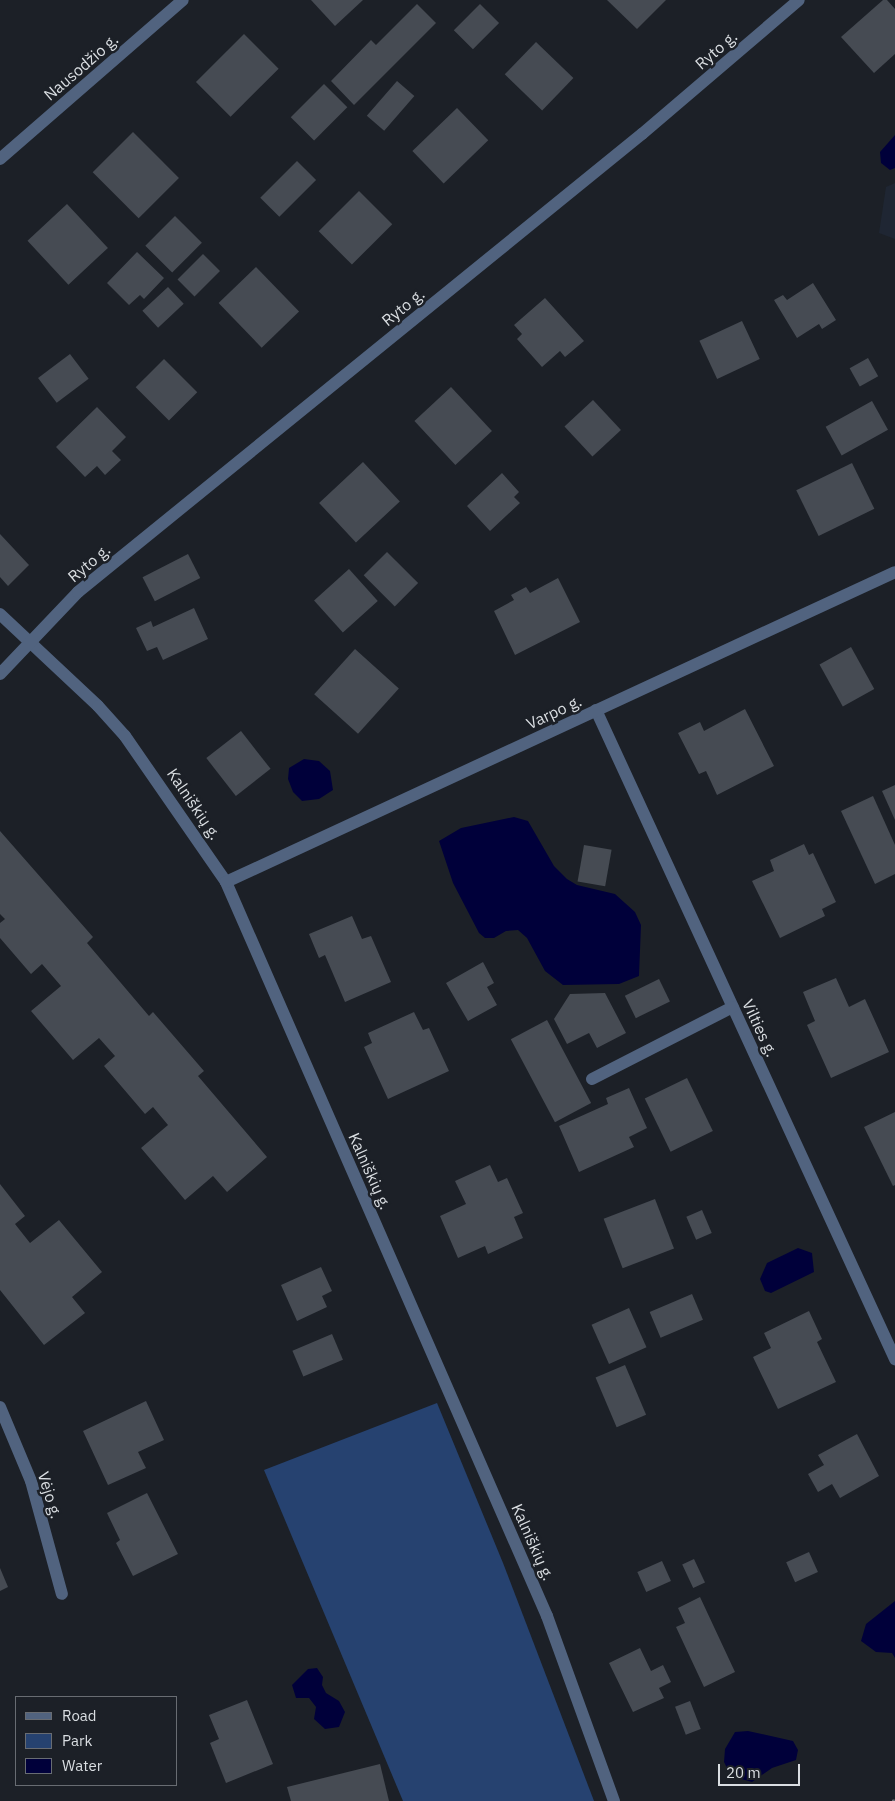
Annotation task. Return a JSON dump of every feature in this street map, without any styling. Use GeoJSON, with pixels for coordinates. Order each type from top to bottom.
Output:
{"type":"FeatureCollection","features":[{"type":"Feature","properties":{"kind":"street","name":"Nausodžio g."},"geometry":{"type":"LineString","coordinates":[[0,159],[183,0]]}},
{"type":"Feature","properties":{"kind":"street","name":"Ryto g."},"geometry":{"type":"LineString","coordinates":[[0,674],[78,592],[642,134],[799,0]]}},
{"type":"Feature","properties":{"kind":"street","name":"Varpo g."},"geometry":{"type":"LineString","coordinates":[[226,882],[895,572]]}},
{"type":"Feature","properties":{"kind":"street","name":"Kalniškių g."},"geometry":{"type":"LineString","coordinates":[[0,614],[30,641],[125,736],[226,882],[547,1616],[614,1801]]}},
{"type":"Feature","properties":{"kind":"street","name":"Vilties g."},"geometry":{"type":"LineString","coordinates":[[596,710],[895,1359]]}},
{"type":"Feature","properties":{"kind":"street"},"geometry":{"type":"LineString","coordinates":[[592,1079],[733,1006]]}},
{"type":"Feature","properties":{"kind":"street","name":"Vėjo g."},"geometry":{"type":"LineString","coordinates":[[0,1407],[30,1481],[62,1594]]}},
{"type":"Feature","properties":{"kind":"shaded area"},"geometry":{"type":"Polygon","coordinates":[[[895,183],[895,239],[879,233],[886,187],[895,183]]]}},
{"type":"Feature","properties":{"kind":"green space"},"geometry":{"type":"Polygon","coordinates":[[[437,1403],[503,1563],[594,1801],[403,1801],[264,1470],[437,1403]]]}},
{"type":"Feature","properties":{"kind":"water"},"geometry":{"type":"Polygon","coordinates":[[[895,135],[895,168],[890,170],[881,163],[880,152],[895,135]]]}},
{"type":"Feature","properties":{"kind":"water"},"geometry":{"type":"Polygon","coordinates":[[[304,759],[319,761],[330,771],[333,790],[319,799],[302,801],[293,792],[288,779],[289,768],[304,759]]]}},
{"type":"Feature","properties":{"kind":"water"},"geometry":{"type":"Polygon","coordinates":[[[514,817],[528,821],[554,866],[567,879],[577,885],[615,894],[635,912],[641,925],[639,976],[619,984],[563,985],[545,971],[527,938],[518,930],[506,931],[494,938],[485,938],[479,933],[453,883],[439,841],[461,828],[514,817]]]}},
{"type":"Feature","properties":{"kind":"water"},"geometry":{"type":"Polygon","coordinates":[[[798,1248],[812,1253],[814,1272],[771,1293],[765,1291],[760,1279],[767,1263],[798,1248]]]}},
{"type":"Feature","properties":{"kind":"water"},"geometry":{"type":"Polygon","coordinates":[[[895,1601],[895,1658],[892,1653],[876,1652],[861,1641],[866,1624],[895,1601]]]}},
{"type":"Feature","properties":{"kind":"water"},"geometry":{"type":"Polygon","coordinates":[[[317,1668],[323,1677],[322,1685],[326,1693],[339,1701],[345,1712],[339,1727],[325,1729],[314,1719],[316,1707],[309,1698],[296,1698],[292,1685],[308,1669],[317,1668]]]}},
{"type":"Feature","properties":{"kind":"water"},"geometry":{"type":"Polygon","coordinates":[[[748,1731],[793,1741],[798,1750],[796,1760],[772,1768],[752,1782],[731,1776],[724,1762],[725,1749],[735,1732],[748,1731]]]}},
{"type":"Feature","properties":{"kind":"building"},"geometry":{"type":"Polygon","coordinates":[[[311,0],[363,0],[335,26],[311,0]]]}},
{"type":"Feature","properties":{"kind":"building"},"geometry":{"type":"Polygon","coordinates":[[[607,0],[666,0],[637,29],[607,0]]]}},
{"type":"Feature","properties":{"kind":"building"},"geometry":{"type":"Polygon","coordinates":[[[883,0],[887,0],[895,9],[895,54],[874,73],[841,37],[883,0]]]}},
{"type":"Feature","properties":{"kind":"building"},"geometry":{"type":"Polygon","coordinates":[[[417,4],[436,23],[354,105],[331,81],[371,40],[376,45],[417,4]]]}},
{"type":"Feature","properties":{"kind":"building"},"geometry":{"type":"Polygon","coordinates":[[[480,4],[499,23],[473,49],[454,30],[480,4]]]}},
{"type":"Feature","properties":{"kind":"building"},"geometry":{"type":"Polygon","coordinates":[[[244,34],[279,69],[231,117],[196,82],[244,34]]]}},
{"type":"Feature","properties":{"kind":"building"},"geometry":{"type":"Polygon","coordinates":[[[536,42],[573,78],[542,110],[505,74],[536,42]]]}},
{"type":"Feature","properties":{"kind":"building"},"geometry":{"type":"Polygon","coordinates":[[[397,81],[414,96],[384,131],[367,116],[397,81]]]}},
{"type":"Feature","properties":{"kind":"building"},"geometry":{"type":"Polygon","coordinates":[[[324,84],[347,107],[314,141],[291,117],[324,84]]]}},
{"type":"Feature","properties":{"kind":"building"},"geometry":{"type":"Polygon","coordinates":[[[457,108],[488,140],[444,183],[412,151],[457,108]]]}},
{"type":"Feature","properties":{"kind":"building"},"geometry":{"type":"Polygon","coordinates":[[[133,132],[179,178],[139,218],[93,172],[133,132]]]}},
{"type":"Feature","properties":{"kind":"building"},"geometry":{"type":"Polygon","coordinates":[[[297,161],[316,180],[279,217],[260,198],[297,161]]]}},
{"type":"Feature","properties":{"kind":"building"},"geometry":{"type":"Polygon","coordinates":[[[359,191],[392,224],[352,265],[319,231],[359,191]]]}},
{"type":"Feature","properties":{"kind":"building"},"geometry":{"type":"Polygon","coordinates":[[[67,204],[108,248],[68,285],[28,241],[67,204]]]}},
{"type":"Feature","properties":{"kind":"building"},"geometry":{"type":"Polygon","coordinates":[[[175,216],[202,243],[172,273],[145,246],[175,216]]]}},
{"type":"Feature","properties":{"kind":"building"},"geometry":{"type":"Polygon","coordinates":[[[137,252],[164,278],[144,299],[140,295],[129,305],[107,283],[137,252]]]}},
{"type":"Feature","properties":{"kind":"building"},"geometry":{"type":"Polygon","coordinates":[[[203,254],[220,271],[195,296],[178,279],[203,254]]]}},
{"type":"Feature","properties":{"kind":"building"},"geometry":{"type":"Polygon","coordinates":[[[256,267],[299,312],[262,348],[219,303],[256,267]]]}},
{"type":"Feature","properties":{"kind":"building"},"geometry":{"type":"Polygon","coordinates":[[[813,283],[836,320],[822,329],[819,324],[797,338],[774,300],[783,295],[787,300],[813,283]]]}},
{"type":"Feature","properties":{"kind":"building"},"geometry":{"type":"Polygon","coordinates":[[[168,287],[184,304],[158,328],[142,311],[168,287]]]}},
{"type":"Feature","properties":{"kind":"building"},"geometry":{"type":"Polygon","coordinates":[[[545,298],[584,341],[565,357],[560,351],[542,367],[517,339],[522,334],[514,325],[545,298]]]}},
{"type":"Feature","properties":{"kind":"building"},"geometry":{"type":"Polygon","coordinates":[[[742,321],[760,359],[717,379],[699,341],[742,321]]]}},
{"type":"Feature","properties":{"kind":"building"},"geometry":{"type":"Polygon","coordinates":[[[70,354],[89,379],[57,403],[38,378],[70,354]]]}},
{"type":"Feature","properties":{"kind":"building"},"geometry":{"type":"Polygon","coordinates":[[[868,358],[878,376],[860,387],[850,368],[868,358]]]}},
{"type":"Feature","properties":{"kind":"building"},"geometry":{"type":"Polygon","coordinates":[[[164,359],[197,392],[169,421],[136,387],[164,359]]]}},
{"type":"Feature","properties":{"kind":"building"},"geometry":{"type":"Polygon","coordinates":[[[451,387],[492,431],[455,465],[414,421],[451,387]]]}},
{"type":"Feature","properties":{"kind":"building"},"geometry":{"type":"Polygon","coordinates":[[[593,400],[621,430],[592,457],[564,427],[593,400]]]}},
{"type":"Feature","properties":{"kind":"building"},"geometry":{"type":"Polygon","coordinates":[[[872,401],[888,430],[842,456],[826,427],[872,401]]]}},
{"type":"Feature","properties":{"kind":"building"},"geometry":{"type":"Polygon","coordinates":[[[97,407],[126,437],[112,451],[121,460],[105,475],[97,466],[85,477],[56,447],[97,407]]]}},
{"type":"Feature","properties":{"kind":"building"},"geometry":{"type":"Polygon","coordinates":[[[363,462],[400,501],[356,542],[319,503],[363,462]]]}},
{"type":"Feature","properties":{"kind":"building"},"geometry":{"type":"Polygon","coordinates":[[[852,463],[874,509],[819,536],[796,490],[852,463]]]}},
{"type":"Feature","properties":{"kind":"building"},"geometry":{"type":"Polygon","coordinates":[[[502,473],[519,492],[514,497],[520,503],[490,531],[467,506],[502,473]]]}},
{"type":"Feature","properties":{"kind":"building"},"geometry":{"type":"Polygon","coordinates":[[[0,534],[29,565],[8,586],[0,577],[0,534]]]}},
{"type":"Feature","properties":{"kind":"building"},"geometry":{"type":"Polygon","coordinates":[[[387,552],[418,583],[395,606],[364,575],[387,552]]]}},
{"type":"Feature","properties":{"kind":"building"},"geometry":{"type":"Polygon","coordinates":[[[188,554],[200,578],[155,601],[143,577],[188,554]]]}},
{"type":"Feature","properties":{"kind":"building"},"geometry":{"type":"Polygon","coordinates":[[[349,569],[378,601],[343,632],[314,600],[349,569]]]}},
{"type":"Feature","properties":{"kind":"building"},"geometry":{"type":"Polygon","coordinates":[[[558,578],[580,622],[515,655],[494,611],[514,600],[511,595],[526,587],[530,593],[558,578]]]}},
{"type":"Feature","properties":{"kind":"building"},"geometry":{"type":"Polygon","coordinates":[[[194,608],[208,639],[163,660],[157,647],[147,651],[136,628],[151,621],[153,627],[194,608]]]}},
{"type":"Feature","properties":{"kind":"building"},"geometry":{"type":"Polygon","coordinates":[[[851,647],[874,689],[843,706],[820,664],[851,647]]]}},
{"type":"Feature","properties":{"kind":"building"},"geometry":{"type":"Polygon","coordinates":[[[355,649],[399,688],[358,734],[314,694],[355,649]]]}},
{"type":"Feature","properties":{"kind":"building"},"geometry":{"type":"Polygon","coordinates":[[[745,709],[774,766],[717,795],[706,771],[699,774],[678,733],[700,722],[704,731],[745,709]]]}},
{"type":"Feature","properties":{"kind":"building"},"geometry":{"type":"Polygon","coordinates":[[[241,731],[271,769],[236,796],[206,758],[241,731]]]}},
{"type":"Feature","properties":{"kind":"building"},"geometry":{"type":"Polygon","coordinates":[[[895,785],[895,820],[882,791],[895,785]]]}},
{"type":"Feature","properties":{"kind":"building"},"geometry":{"type":"Polygon","coordinates":[[[873,796],[895,845],[895,874],[875,884],[841,811],[873,796]]]}},
{"type":"Feature","properties":{"kind":"building"},"geometry":{"type":"Polygon","coordinates":[[[0,831],[93,937],[87,943],[149,1016],[153,1012],[204,1071],[198,1076],[267,1157],[227,1192],[213,1176],[185,1200],[141,1148],[168,1125],[153,1107],[145,1114],[104,1066],[115,1056],[99,1038],[73,1060],[31,1011],[61,986],[42,964],[31,974],[0,938],[0,923],[5,919],[0,914],[0,831]]]}},
{"type":"Feature","properties":{"kind":"building"},"geometry":{"type":"Polygon","coordinates":[[[804,844],[809,855],[813,853],[836,902],[822,909],[825,916],[780,938],[752,881],[774,871],[770,860],[804,844]]]}},
{"type":"Feature","properties":{"kind":"building"},"geometry":{"type":"Polygon","coordinates":[[[584,845],[612,850],[605,886],[578,881],[584,845]]]}},
{"type":"Feature","properties":{"kind":"building"},"geometry":{"type":"Polygon","coordinates":[[[352,916],[362,939],[371,936],[391,982],[345,1002],[325,955],[319,958],[309,934],[352,916]]]}},
{"type":"Feature","properties":{"kind":"building"},"geometry":{"type":"Polygon","coordinates":[[[483,962],[494,983],[487,987],[497,1005],[468,1021],[446,983],[483,962]]]}},
{"type":"Feature","properties":{"kind":"building"},"geometry":{"type":"Polygon","coordinates":[[[836,978],[849,1007],[865,999],[889,1052],[831,1078],[807,1025],[815,1021],[803,992],[836,978]]]}},
{"type":"Feature","properties":{"kind":"building"},"geometry":{"type":"Polygon","coordinates":[[[659,979],[670,1001],[636,1018],[625,996],[659,979]]]}},
{"type":"Feature","properties":{"kind":"building"},"geometry":{"type":"Polygon","coordinates":[[[605,993],[626,1033],[597,1048],[589,1033],[567,1044],[554,1019],[570,994],[605,993]]]}},
{"type":"Feature","properties":{"kind":"building"},"geometry":{"type":"Polygon","coordinates":[[[414,1012],[423,1030],[429,1028],[449,1071],[388,1099],[364,1047],[372,1043],[368,1033],[414,1012]]]}},
{"type":"Feature","properties":{"kind":"building"},"geometry":{"type":"Polygon","coordinates":[[[547,1020],[591,1103],[555,1122],[511,1039],[547,1020]]]}},
{"type":"Feature","properties":{"kind":"building"},"geometry":{"type":"Polygon","coordinates":[[[687,1078],[713,1131],[671,1152],[645,1099],[687,1078]]]}},
{"type":"Feature","properties":{"kind":"building"},"geometry":{"type":"Polygon","coordinates":[[[629,1088],[647,1128],[629,1137],[634,1147],[579,1172],[559,1126],[608,1104],[606,1098],[629,1088]]]}},
{"type":"Feature","properties":{"kind":"building"},"geometry":{"type":"Polygon","coordinates":[[[895,1112],[895,1185],[893,1186],[864,1127],[895,1112]]]}},
{"type":"Feature","properties":{"kind":"building"},"geometry":{"type":"Polygon","coordinates":[[[490,1165],[498,1182],[507,1178],[523,1213],[514,1217],[523,1238],[488,1254],[485,1246],[458,1258],[440,1216],[466,1204],[455,1181],[490,1165]]]}},
{"type":"Feature","properties":{"kind":"building"},"geometry":{"type":"Polygon","coordinates":[[[0,1184],[25,1216],[15,1224],[30,1243],[59,1220],[102,1272],[72,1297],[85,1313],[44,1345],[0,1290],[0,1184]]]}},
{"type":"Feature","properties":{"kind":"building"},"geometry":{"type":"Polygon","coordinates":[[[655,1199],[674,1248],[623,1268],[604,1219],[655,1199]]]}},
{"type":"Feature","properties":{"kind":"building"},"geometry":{"type":"Polygon","coordinates":[[[702,1210],[712,1233],[696,1240],[686,1217],[702,1210]]]}},
{"type":"Feature","properties":{"kind":"building"},"geometry":{"type":"Polygon","coordinates":[[[321,1267],[332,1291],[322,1296],[327,1307],[297,1321],[281,1285],[321,1267]]]}},
{"type":"Feature","properties":{"kind":"building"},"geometry":{"type":"Polygon","coordinates":[[[692,1294],[703,1320],[661,1338],[650,1312],[692,1294]]]}},
{"type":"Feature","properties":{"kind":"building"},"geometry":{"type":"Polygon","coordinates":[[[629,1308],[646,1347],[609,1364],[592,1325],[629,1308]]]}},
{"type":"Feature","properties":{"kind":"building"},"geometry":{"type":"Polygon","coordinates":[[[809,1311],[822,1339],[817,1342],[836,1382],[778,1409],[753,1357],[771,1348],[764,1333],[809,1311]]]}},
{"type":"Feature","properties":{"kind":"building"},"geometry":{"type":"Polygon","coordinates":[[[332,1334],[343,1360],[303,1377],[292,1351],[332,1334]]]}},
{"type":"Feature","properties":{"kind":"building"},"geometry":{"type":"Polygon","coordinates":[[[625,1365],[646,1415],[617,1427],[596,1378],[625,1365]]]}},
{"type":"Feature","properties":{"kind":"building"},"geometry":{"type":"Polygon","coordinates":[[[146,1401],[164,1440],[138,1452],[146,1468],[108,1485],[83,1431],[146,1401]]]}},
{"type":"Feature","properties":{"kind":"building"},"geometry":{"type":"Polygon","coordinates":[[[857,1434],[879,1476],[840,1498],[832,1484],[818,1492],[808,1474],[824,1465],[818,1455],[857,1434]]]}},
{"type":"Feature","properties":{"kind":"building"},"geometry":{"type":"Polygon","coordinates":[[[147,1493],[178,1554],[133,1576],[116,1543],[120,1540],[107,1513],[147,1493]]]}},
{"type":"Feature","properties":{"kind":"building"},"geometry":{"type":"Polygon","coordinates":[[[809,1552],[818,1572],[795,1582],[786,1562],[809,1552]]]}},
{"type":"Feature","properties":{"kind":"building"},"geometry":{"type":"Polygon","coordinates":[[[694,1559],[705,1583],[693,1588],[682,1564],[694,1559]]]}},
{"type":"Feature","properties":{"kind":"building"},"geometry":{"type":"Polygon","coordinates":[[[662,1561],[671,1581],[646,1592],[637,1572],[662,1561]]]}},
{"type":"Feature","properties":{"kind":"building"},"geometry":{"type":"Polygon","coordinates":[[[0,1568],[8,1587],[0,1591],[0,1568]]]}},
{"type":"Feature","properties":{"kind":"building"},"geometry":{"type":"Polygon","coordinates":[[[700,1597],[735,1672],[704,1687],[676,1627],[685,1623],[678,1608],[700,1597]]]}},
{"type":"Feature","properties":{"kind":"building"},"geometry":{"type":"Polygon","coordinates":[[[640,1648],[651,1671],[663,1665],[671,1682],[659,1688],[664,1698],[633,1712],[609,1663],[640,1648]]]}},
{"type":"Feature","properties":{"kind":"building"},"geometry":{"type":"Polygon","coordinates":[[[247,1700],[273,1764],[226,1783],[210,1743],[219,1739],[209,1715],[247,1700]]]}},
{"type":"Feature","properties":{"kind":"building"},"geometry":{"type":"Polygon","coordinates":[[[690,1701],[701,1729],[686,1735],[675,1707],[690,1701]]]}},
{"type":"Feature","properties":{"kind":"building"},"geometry":{"type":"Polygon","coordinates":[[[380,1764],[389,1801],[291,1801],[287,1787],[380,1764]]]}}]}
